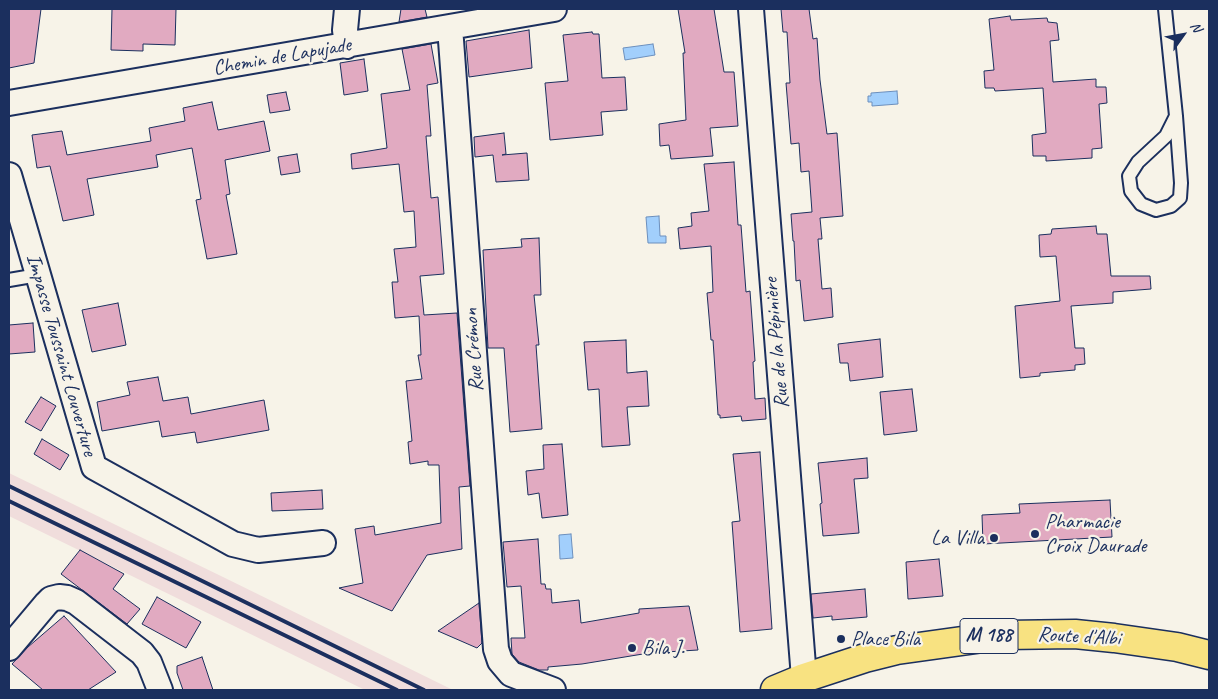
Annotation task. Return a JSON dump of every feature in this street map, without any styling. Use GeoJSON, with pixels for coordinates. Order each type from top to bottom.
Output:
{"type":"FeatureCollection","features":[{"type":"Feature","properties":{"kind":"main road","name":"Route d'Albi"},"geometry":{"type":"LineString","coordinates":[[775,690],[804,678],[865,658],[897,650],[1005,634],[1042,633],[1095,636],[1177,647],[1209,655]]}},
{"type":"Feature","properties":{"kind":"street"},"geometry":{"type":"LineString","coordinates":[[346,9],[345,30],[347,46]]}},
{"type":"Feature","properties":{"kind":"street","name":"Chemin de Lapujade"},"geometry":{"type":"LineString","coordinates":[[9,103],[554,9]]}},
{"type":"Feature","properties":{"kind":"street","name":"Rue de la Pépinière"},"geometry":{"type":"LineString","coordinates":[[751,9],[804,678]]}},
{"type":"Feature","properties":{"kind":"street","name":"Rue Crémon"},"geometry":{"type":"LineString","coordinates":[[450,27],[496,649],[500,661],[506,670],[521,678],[554,690]]}},
{"type":"Feature","properties":{"kind":"street","name":"Impasse Toussaint Louverture"},"geometry":{"type":"LineString","coordinates":[[9,175],[94,467],[233,544],[258,550],[323,544]]}},
{"type":"Feature","properties":{"kind":"street"},"geometry":{"type":"LineString","coordinates":[[9,648],[46,604],[52,599],[67,598],[76,602],[142,653],[150,662],[160,690]]}},
{"type":"Feature","properties":{"kind":"lane"},"geometry":{"type":"LineString","coordinates":[[1164,9],[1176,116],[1181,183],[1180,198],[1171,206],[1156,210],[1141,204],[1131,191],[1129,176],[1138,162],[1166,136],[1176,116]]}},
{"type":"Feature","properties":{"kind":"lane"},"geometry":{"type":"LineString","coordinates":[[9,280],[38,275]]}},
{"type":"Feature","properties":{"kind":"shaded area"},"geometry":{"type":"Polygon","coordinates":[[[9,473],[453,690],[365,690],[9,516],[9,473]]]}},
{"type":"Feature","properties":{"kind":"water"},"geometry":{"type":"Polygon","coordinates":[[[653,44],[655,55],[625,60],[623,48],[653,44]]]}},
{"type":"Feature","properties":{"kind":"water"},"geometry":{"type":"Polygon","coordinates":[[[897,91],[898,104],[872,106],[872,102],[868,102],[868,96],[871,96],[871,93],[897,91]]]}},
{"type":"Feature","properties":{"kind":"water"},"geometry":{"type":"Polygon","coordinates":[[[659,216],[660,236],[666,236],[666,243],[648,243],[646,217],[659,216]]]}},
{"type":"Feature","properties":{"kind":"water"},"geometry":{"type":"Polygon","coordinates":[[[571,534],[573,558],[560,559],[559,535],[571,534]]]}},
{"type":"Feature","properties":{"kind":"building"},"geometry":{"type":"Polygon","coordinates":[[[9,9],[41,9],[34,63],[9,68],[9,9]]]}},
{"type":"Feature","properties":{"kind":"building"},"geometry":{"type":"Polygon","coordinates":[[[112,9],[176,9],[175,45],[143,44],[143,51],[111,50],[112,9]]]}},
{"type":"Feature","properties":{"kind":"building"},"geometry":{"type":"Polygon","coordinates":[[[401,9],[425,9],[427,17],[399,22],[401,9]]]}},
{"type":"Feature","properties":{"kind":"building"},"geometry":{"type":"Polygon","coordinates":[[[678,9],[714,9],[724,72],[734,72],[738,126],[710,128],[713,156],[671,159],[669,145],[660,146],[659,124],[686,120],[683,53],[685,53],[678,9]]]}},
{"type":"Feature","properties":{"kind":"building"},"geometry":{"type":"Polygon","coordinates":[[[781,9],[809,9],[813,39],[817,38],[827,134],[837,133],[843,216],[820,218],[822,239],[818,239],[822,289],[831,288],[833,317],[804,321],[800,280],[796,281],[791,214],[812,212],[809,171],[801,172],[799,143],[791,144],[786,83],[790,83],[787,32],[783,32],[781,9]]]}},
{"type":"Feature","properties":{"kind":"building"},"geometry":{"type":"Polygon","coordinates":[[[1010,16],[1011,20],[1047,18],[1048,22],[1057,23],[1059,40],[1050,41],[1053,82],[1096,79],[1096,87],[1106,87],[1107,103],[1099,104],[1102,148],[1092,149],[1092,158],[1046,161],[1046,156],[1033,156],[1032,135],[1046,133],[1043,88],[995,91],[994,88],[985,88],[984,71],[994,70],[989,19],[1010,16]]]}},
{"type":"Feature","properties":{"kind":"building"},"geometry":{"type":"Polygon","coordinates":[[[529,30],[532,68],[469,77],[466,41],[529,30]]]}},
{"type":"Feature","properties":{"kind":"building"},"geometry":{"type":"Polygon","coordinates":[[[592,32],[593,34],[599,34],[602,78],[625,77],[627,110],[601,112],[603,135],[550,140],[545,83],[568,81],[563,35],[592,32]]]}},
{"type":"Feature","properties":{"kind":"building"},"geometry":{"type":"Polygon","coordinates":[[[431,44],[438,83],[427,85],[431,136],[426,136],[431,198],[438,197],[444,274],[420,276],[424,315],[457,313],[470,486],[459,487],[462,549],[427,555],[392,611],[339,588],[363,583],[355,529],[374,526],[375,535],[441,523],[439,465],[428,465],[428,461],[410,464],[408,442],[412,441],[406,381],[422,379],[418,355],[421,355],[419,316],[395,318],[392,282],[398,282],[394,249],[416,247],[414,211],[404,212],[399,164],[352,169],[351,154],[387,148],[381,94],[410,90],[402,49],[431,44]]]}},
{"type":"Feature","properties":{"kind":"building"},"geometry":{"type":"Polygon","coordinates":[[[364,59],[368,91],[344,95],[340,63],[364,59]]]}},
{"type":"Feature","properties":{"kind":"building"},"geometry":{"type":"Polygon","coordinates":[[[286,92],[290,110],[270,113],[267,95],[286,92]]]}},
{"type":"Feature","properties":{"kind":"building"},"geometry":{"type":"Polygon","coordinates":[[[212,102],[218,130],[264,121],[270,151],[225,160],[230,194],[226,195],[237,254],[207,259],[196,200],[201,199],[192,148],[156,155],[158,167],[87,179],[94,215],[63,221],[50,166],[37,168],[32,135],[62,131],[67,155],[151,141],[149,128],[185,121],[183,108],[212,102]]]}},
{"type":"Feature","properties":{"kind":"building"},"geometry":{"type":"Polygon","coordinates":[[[504,133],[506,154],[502,155],[527,153],[529,180],[496,182],[493,155],[475,157],[474,137],[504,133]]]}},
{"type":"Feature","properties":{"kind":"building"},"geometry":{"type":"Polygon","coordinates":[[[297,154],[300,172],[281,175],[278,157],[297,154]]]}},
{"type":"Feature","properties":{"kind":"building"},"geometry":{"type":"Polygon","coordinates":[[[734,162],[738,225],[741,225],[746,292],[750,291],[755,361],[753,362],[755,399],[765,398],[766,419],[742,421],[741,416],[720,418],[720,415],[718,415],[713,340],[711,340],[707,293],[713,292],[711,246],[680,249],[678,228],[692,226],[691,213],[709,211],[704,164],[734,162]]]}},
{"type":"Feature","properties":{"kind":"building"},"geometry":{"type":"Polygon","coordinates":[[[1096,226],[1097,234],[1107,234],[1111,276],[1150,276],[1151,289],[1113,292],[1113,303],[1071,306],[1075,348],[1084,348],[1085,364],[1075,365],[1075,370],[1040,373],[1040,376],[1020,378],[1015,306],[1060,301],[1056,256],[1040,257],[1039,235],[1051,234],[1052,229],[1096,226]]]}},
{"type":"Feature","properties":{"kind":"building"},"geometry":{"type":"Polygon","coordinates":[[[539,238],[541,295],[534,295],[539,345],[536,345],[542,429],[510,432],[504,348],[488,348],[483,250],[522,247],[521,239],[539,238]]]}},
{"type":"Feature","properties":{"kind":"building"},"geometry":{"type":"Polygon","coordinates":[[[118,303],[126,345],[92,352],[82,310],[118,303]]]}},
{"type":"Feature","properties":{"kind":"building"},"geometry":{"type":"Polygon","coordinates":[[[33,323],[35,352],[9,354],[9,325],[33,323]]]}},
{"type":"Feature","properties":{"kind":"building"},"geometry":{"type":"Polygon","coordinates":[[[880,339],[883,377],[850,381],[848,363],[840,363],[838,344],[880,339]]]}},
{"type":"Feature","properties":{"kind":"building"},"geometry":{"type":"Polygon","coordinates":[[[626,340],[627,373],[647,371],[649,406],[627,407],[630,445],[602,447],[599,389],[588,390],[584,342],[626,340]]]}},
{"type":"Feature","properties":{"kind":"building"},"geometry":{"type":"Polygon","coordinates":[[[158,377],[163,401],[188,397],[191,414],[264,400],[269,430],[197,443],[195,432],[162,437],[159,421],[102,431],[97,402],[130,395],[127,382],[158,377]]]}},
{"type":"Feature","properties":{"kind":"building"},"geometry":{"type":"Polygon","coordinates":[[[912,389],[917,431],[884,435],[880,392],[912,389]]]}},
{"type":"Feature","properties":{"kind":"building"},"geometry":{"type":"Polygon","coordinates":[[[41,397],[56,406],[41,431],[25,422],[41,397]]]}},
{"type":"Feature","properties":{"kind":"building"},"geometry":{"type":"Polygon","coordinates":[[[42,439],[69,455],[60,470],[34,454],[42,439]]]}},
{"type":"Feature","properties":{"kind":"building"},"geometry":{"type":"Polygon","coordinates":[[[562,444],[568,515],[542,518],[539,493],[528,495],[526,471],[544,469],[543,445],[562,444]]]}},
{"type":"Feature","properties":{"kind":"building"},"geometry":{"type":"Polygon","coordinates":[[[760,452],[772,629],[740,632],[732,522],[740,521],[733,454],[760,452]]]}},
{"type":"Feature","properties":{"kind":"building"},"geometry":{"type":"Polygon","coordinates":[[[867,458],[868,478],[854,479],[859,533],[823,536],[818,463],[867,458]]]}},
{"type":"Feature","properties":{"kind":"building"},"geometry":{"type":"Polygon","coordinates":[[[322,490],[323,509],[272,511],[271,493],[322,490]]]}},
{"type":"Feature","properties":{"kind":"building"},"geometry":{"type":"Polygon","coordinates":[[[1110,500],[1112,537],[983,544],[982,515],[1020,513],[1019,504],[1110,500]]]}},
{"type":"Feature","properties":{"kind":"building"},"geometry":{"type":"Polygon","coordinates":[[[538,539],[541,584],[545,584],[546,589],[551,589],[552,603],[579,600],[581,623],[639,613],[639,609],[689,606],[698,650],[649,653],[582,664],[548,667],[548,670],[539,670],[519,662],[512,654],[511,638],[525,638],[521,586],[507,587],[503,542],[538,539]]]}},
{"type":"Feature","properties":{"kind":"building"},"geometry":{"type":"Polygon","coordinates":[[[80,550],[124,574],[113,589],[140,609],[127,624],[61,574],[80,550]]]}},
{"type":"Feature","properties":{"kind":"building"},"geometry":{"type":"Polygon","coordinates":[[[939,559],[943,596],[908,599],[906,562],[939,559]]]}},
{"type":"Feature","properties":{"kind":"building"},"geometry":{"type":"Polygon","coordinates":[[[865,589],[867,617],[832,620],[832,616],[813,618],[811,594],[865,589]]]}},
{"type":"Feature","properties":{"kind":"building"},"geometry":{"type":"Polygon","coordinates":[[[157,597],[201,622],[186,648],[142,624],[157,597]]]}},
{"type":"Feature","properties":{"kind":"building"},"geometry":{"type":"Polygon","coordinates":[[[479,603],[482,643],[477,648],[438,631],[479,603]]]}},
{"type":"Feature","properties":{"kind":"building"},"geometry":{"type":"Polygon","coordinates":[[[64,616],[116,672],[88,690],[43,690],[12,664],[28,647],[64,616]]]}},
{"type":"Feature","properties":{"kind":"building"},"geometry":{"type":"Polygon","coordinates":[[[202,657],[213,690],[183,690],[177,673],[177,666],[202,657]]]}},
{"type":"Feature","properties":{"kind":"railway"},"geometry":{"type":"LineString","coordinates":[[9,486],[424,690]]}},
{"type":"Feature","properties":{"kind":"railway"},"geometry":{"type":"LineString","coordinates":[[9,501],[397,690]]}},
{"type":"Feature","properties":{"kind":"place","name":"Pharmacie Croix Daurade"},"geometry":{"type":"Point","coordinates":[1035,534]}},
{"type":"Feature","properties":{"kind":"place","name":"La Villa"},"geometry":{"type":"Point","coordinates":[994,538]}},
{"type":"Feature","properties":{"kind":"place","name":"Place Bila"},"geometry":{"type":"Point","coordinates":[841,639]}},
{"type":"Feature","properties":{"kind":"place","name":"Bila J."},"geometry":{"type":"Point","coordinates":[632,648]}}]}
